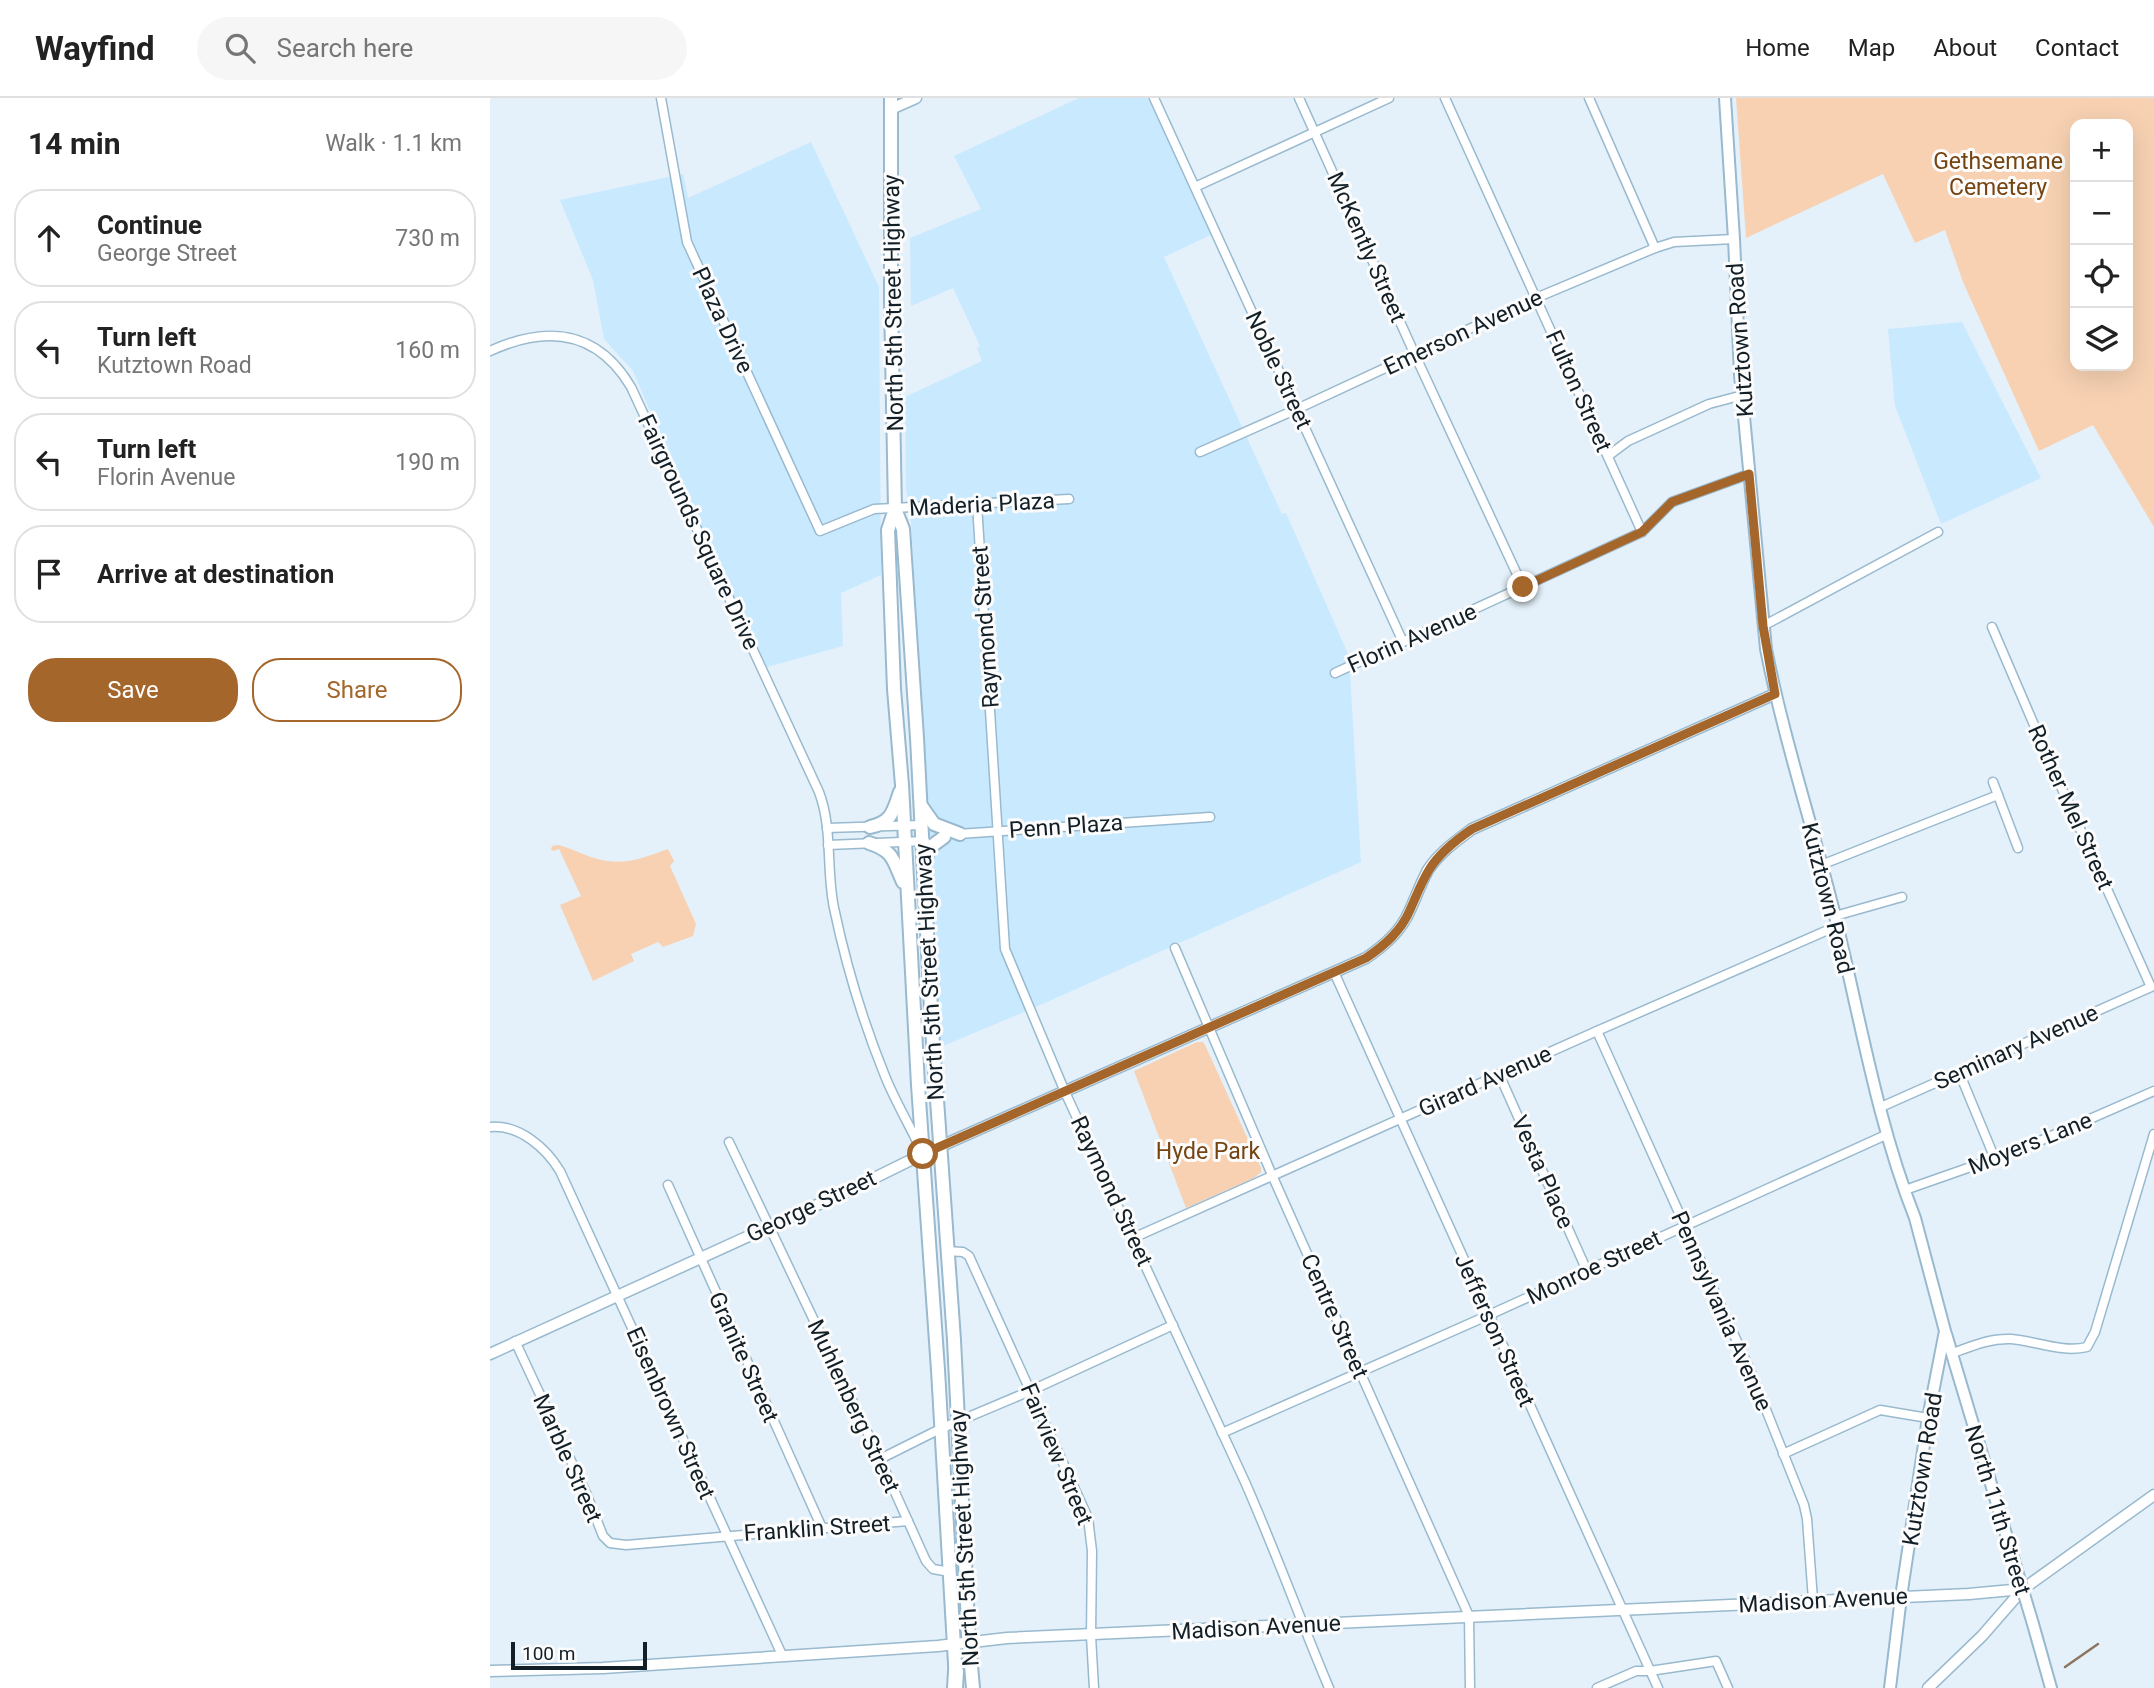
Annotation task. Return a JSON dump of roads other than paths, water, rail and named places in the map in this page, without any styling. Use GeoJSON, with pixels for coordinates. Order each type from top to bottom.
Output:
{"type":"FeatureCollection","features":[{"type":"Feature","properties":{"kind":"highway"},"geometry":{"type":"LineString","coordinates":[[956,1671],[956,1688]]}},
{"type":"Feature","properties":{"kind":"main road","name":"Kutztown Road"},"geometry":{"type":"LineString","coordinates":[[1724,98],[1740,374],[1763,626],[1775,694],[1836,921],[1888,1134],[1915,1218],[1945,1331],[1928,1419],[1890,1688]]}},
{"type":"Feature","properties":{"kind":"main road","name":"North 5th Street Highway"},"geometry":{"type":"LineString","coordinates":[[891,104],[895,509],[888,530],[894,689],[956,1671]]}},
{"type":"Feature","properties":{"kind":"main road","name":"North 5th Street Highway"},"geometry":{"type":"LineString","coordinates":[[895,509],[904,529],[973,1688]]}},
{"type":"Feature","properties":{"kind":"main road"},"geometry":{"type":"LineString","coordinates":[[870,827],[882,824],[890,817],[902,785]]}},
{"type":"Feature","properties":{"kind":"main road"},"geometry":{"type":"LineString","coordinates":[[920,803],[934,824],[960,834]]}},
{"type":"Feature","properties":{"kind":"main road"},"geometry":{"type":"LineString","coordinates":[[924,873],[929,848],[944,837]]}},
{"type":"Feature","properties":{"kind":"main road"},"geometry":{"type":"LineString","coordinates":[[869,843],[886,850],[894,857],[907,891]]}},
{"type":"Feature","properties":{"kind":"main road","name":"North 11th Street"},"geometry":{"type":"LineString","coordinates":[[1945,1331],[2051,1688]]}},
{"type":"Feature","properties":{"kind":"street","name":"Plaza Drive"},"geometry":{"type":"LineString","coordinates":[[661,98],[687,242],[820,531]]}},
{"type":"Feature","properties":{"kind":"street"},"geometry":{"type":"LineString","coordinates":[[891,104],[915,98]]}},
{"type":"Feature","properties":{"kind":"street","name":"Noble Street"},"geometry":{"type":"LineString","coordinates":[[1154,98],[1403,642]]}},
{"type":"Feature","properties":{"kind":"street","name":"McKently Street"},"geometry":{"type":"LineString","coordinates":[[1299,98],[1523,587]]}},
{"type":"Feature","properties":{"kind":"street"},"geometry":{"type":"LineString","coordinates":[[1195,187],[1389,98]]}},
{"type":"Feature","properties":{"kind":"street","name":"Fulton Street"},"geometry":{"type":"LineString","coordinates":[[1445,98],[1642,532]]}},
{"type":"Feature","properties":{"kind":"street"},"geometry":{"type":"LineString","coordinates":[[1589,98],[1655,248]]}},
{"type":"Feature","properties":{"kind":"street","name":"Emerson Avenue"},"geometry":{"type":"LineString","coordinates":[[1199,452],[1536,298],[1655,248],[1674,242],[1734,239]]}},
{"type":"Feature","properties":{"kind":"street","name":"Fairgrounds Square Drive"},"geometry":{"type":"LineString","coordinates":[[490,351],[515,340],[542,336],[567,337],[590,345],[614,361],[622,370],[647,418],[819,792],[827,828],[833,904],[843,946],[869,1034],[887,1080],[923,1154]]}},
{"type":"Feature","properties":{"kind":"street"},"geometry":{"type":"LineString","coordinates":[[1608,456],[1628,441],[1709,404],[1743,395]]}},
{"type":"Feature","properties":{"kind":"street","name":"Florin Avenue"},"geometry":{"type":"LineString","coordinates":[[1335,673],[1642,532],[1672,502],[1749,474]]}},
{"type":"Feature","properties":{"kind":"street","name":"Maderia Plaza"},"geometry":{"type":"LineString","coordinates":[[820,531],[874,509],[1069,499]]}},
{"type":"Feature","properties":{"kind":"street","name":"Raymond Street"},"geometry":{"type":"LineString","coordinates":[[977,504],[1005,949],[1065,1092],[1271,1541],[1329,1688]]}},
{"type":"Feature","properties":{"kind":"street"},"geometry":{"type":"LineString","coordinates":[[1763,626],[1938,532]]}},
{"type":"Feature","properties":{"kind":"street","name":"Rother Mel Street"},"geometry":{"type":"LineString","coordinates":[[1992,627],[2151,986]]}},
{"type":"Feature","properties":{"kind":"street","name":"George Street"},"geometry":{"type":"LineString","coordinates":[[490,1354],[923,1154],[1366,958],[1394,936],[1410,911],[1429,869],[1448,848],[1472,829],[1775,694]]}},
{"type":"Feature","properties":{"kind":"street"},"geometry":{"type":"LineString","coordinates":[[1993,782],[2018,848]]}},
{"type":"Feature","properties":{"kind":"street"},"geometry":{"type":"LineString","coordinates":[[1821,865],[1998,795]]}},
{"type":"Feature","properties":{"kind":"street","name":"Penn Plaza"},"geometry":{"type":"LineString","coordinates":[[922,841],[960,834],[1210,817]]}},
{"type":"Feature","properties":{"kind":"street"},"geometry":{"type":"LineString","coordinates":[[827,828],[921,825]]}},
{"type":"Feature","properties":{"kind":"street"},"geometry":{"type":"LineString","coordinates":[[828,845],[922,841]]}},
{"type":"Feature","properties":{"kind":"street","name":"Girard Avenue"},"geometry":{"type":"LineString","coordinates":[[1133,1238],[1836,921],[1902,897]]}},
{"type":"Feature","properties":{"kind":"street","name":"Centre Street"},"geometry":{"type":"LineString","coordinates":[[1175,948],[1272,1175],[1469,1616],[1469,1688]]}},
{"type":"Feature","properties":{"kind":"street","name":"Jefferson Street"},"geometry":{"type":"LineString","coordinates":[[1334,972],[1658,1688]]}},
{"type":"Feature","properties":{"kind":"street","name":"Seminary Avenue"},"geometry":{"type":"LineString","coordinates":[[1881,1107],[2151,986]]}},
{"type":"Feature","properties":{"kind":"street","name":"Pennsylvania Avenue"},"geometry":{"type":"LineString","coordinates":[[1597,1031],[1754,1377],[1804,1505],[1812,1600]]}},
{"type":"Feature","properties":{"kind":"street"},"geometry":{"type":"LineString","coordinates":[[1959,1072],[1996,1159]]}},
{"type":"Feature","properties":{"kind":"street","name":"Vesta Place"},"geometry":{"type":"LineString","coordinates":[[1499,1074],[1587,1271]]}},
{"type":"Feature","properties":{"kind":"street","name":"Moyers Lane"},"geometry":{"type":"LineString","coordinates":[[1905,1190],[1996,1159],[2154,1091]]}},
{"type":"Feature","properties":{"kind":"street","name":"Eisenbrown Street"},"geometry":{"type":"LineString","coordinates":[[490,1127],[498,1126],[521,1133],[540,1147],[560,1171],[782,1655]]}},
{"type":"Feature","properties":{"kind":"street","name":"Monroe Street"},"geometry":{"type":"LineString","coordinates":[[1222,1433],[1888,1134]]}},
{"type":"Feature","properties":{"kind":"street"},"geometry":{"type":"LineString","coordinates":[[1953,1353],[1986,1341],[2002,1339],[2070,1349],[2087,1347],[2095,1332],[2154,1134]]}},
{"type":"Feature","properties":{"kind":"street","name":"Muhlenberg Street"},"geometry":{"type":"LineString","coordinates":[[729,1142],[929,1566],[950,1573]]}},
{"type":"Feature","properties":{"kind":"street","name":"Granite Street"},"geometry":{"type":"LineString","coordinates":[[668,1185],[822,1528]]}},
{"type":"Feature","properties":{"kind":"street","name":"Fairview Street"},"geometry":{"type":"LineString","coordinates":[[946,1251],[963,1252],[969,1256],[1090,1525],[1094,1688]]}},
{"type":"Feature","properties":{"kind":"street"},"geometry":{"type":"LineString","coordinates":[[880,1459],[940,1429],[1173,1325]]}},
{"type":"Feature","properties":{"kind":"street","name":"Marble Street"},"geometry":{"type":"LineString","coordinates":[[515,1341],[586,1493],[603,1536],[610,1543],[626,1545],[726,1535]]}},
{"type":"Feature","properties":{"kind":"street"},"geometry":{"type":"LineString","coordinates":[[1783,1454],[1880,1410],[1928,1419]]}},
{"type":"Feature","properties":{"kind":"street"},"geometry":{"type":"LineString","coordinates":[[1928,1688],[1983,1635],[2023,1589],[2154,1495]]}},
{"type":"Feature","properties":{"kind":"street","name":"Franklin Street"},"geometry":{"type":"LineString","coordinates":[[726,1535],[908,1521]]}},
{"type":"Feature","properties":{"kind":"street","name":"Madison Avenue"},"geometry":{"type":"LineString","coordinates":[[490,1671],[603,1668],[969,1643],[1007,1638],[1901,1597],[2023,1589]]}},
{"type":"Feature","properties":{"kind":"street"},"geometry":{"type":"LineString","coordinates":[[1597,1688],[1636,1671],[1716,1661],[1728,1688]]}},
{"type":"Feature","properties":{"kind":"waterway"},"geometry":{"type":"LineString","coordinates":[[2065,1667],[2098,1644]]}},
{"type":"Feature","properties":{"kind":"park label","name":"Gethsemane Cemetery"},"geometry":{"type":"Point","coordinates":[1998,174]}},
{"type":"Feature","properties":{"kind":"park label","name":"Hyde Park"},"geometry":{"type":"Point","coordinates":[1208,1151]}}]}
